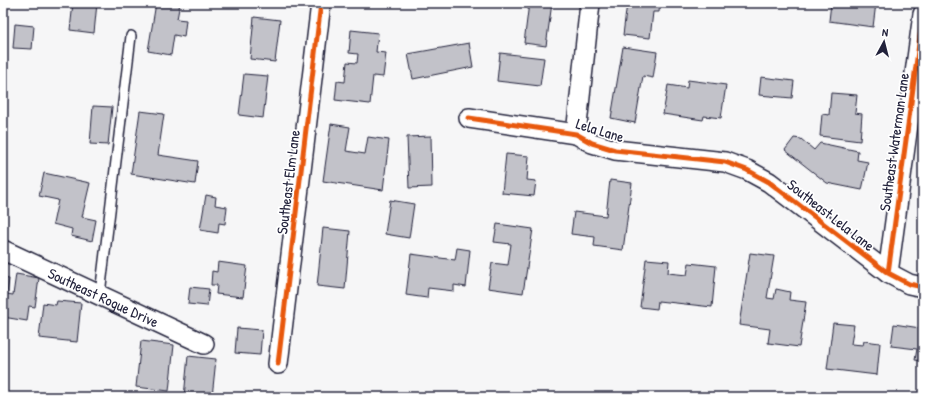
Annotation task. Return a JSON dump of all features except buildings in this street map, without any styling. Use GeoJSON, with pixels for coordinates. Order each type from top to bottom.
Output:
{"type":"FeatureCollection","features":[{"type":"Feature","properties":{"kind":"street","name":"Southeast Elm Lane"},"geometry":{"type":"LineString","coordinates":[[278,364],[321,3]]}},
{"type":"Feature","properties":{"kind":"street"},"geometry":{"type":"LineString","coordinates":[[576,134],[590,3]]}},
{"type":"Feature","properties":{"kind":"street","name":"Southeast Waterman Lane"},"geometry":{"type":"LineString","coordinates":[[888,273],[923,14]]}},
{"type":"Feature","properties":{"kind":"street","name":"Lela Lane"},"geometry":{"type":"LineString","coordinates":[[468,118],[576,134],[592,143],[615,150],[725,162]]}},
{"type":"Feature","properties":{"kind":"street","name":"Southeast Lela Lane"},"geometry":{"type":"LineString","coordinates":[[725,162],[747,170],[769,182],[888,273],[909,284],[923,287]]}},
{"type":"Feature","properties":{"kind":"street","name":"Southeast Rogue Drive"},"geometry":{"type":"LineString","coordinates":[[3,250],[100,294],[204,344]]}},
{"type":"Feature","properties":{"kind":"lane"},"geometry":{"type":"LineString","coordinates":[[100,294],[131,36]]}},
{"type":"Feature","properties":{"kind":"cycle path"},"geometry":{"type":"LineString","coordinates":[[278,364],[321,3]]}},
{"type":"Feature","properties":{"kind":"cycle path"},"geometry":{"type":"LineString","coordinates":[[888,273],[923,14]]}},
{"type":"Feature","properties":{"kind":"cycle path"},"geometry":{"type":"LineString","coordinates":[[469,118],[576,134],[592,143],[615,150],[725,162],[747,170],[769,182],[888,273],[909,284],[923,287]]}}]}
